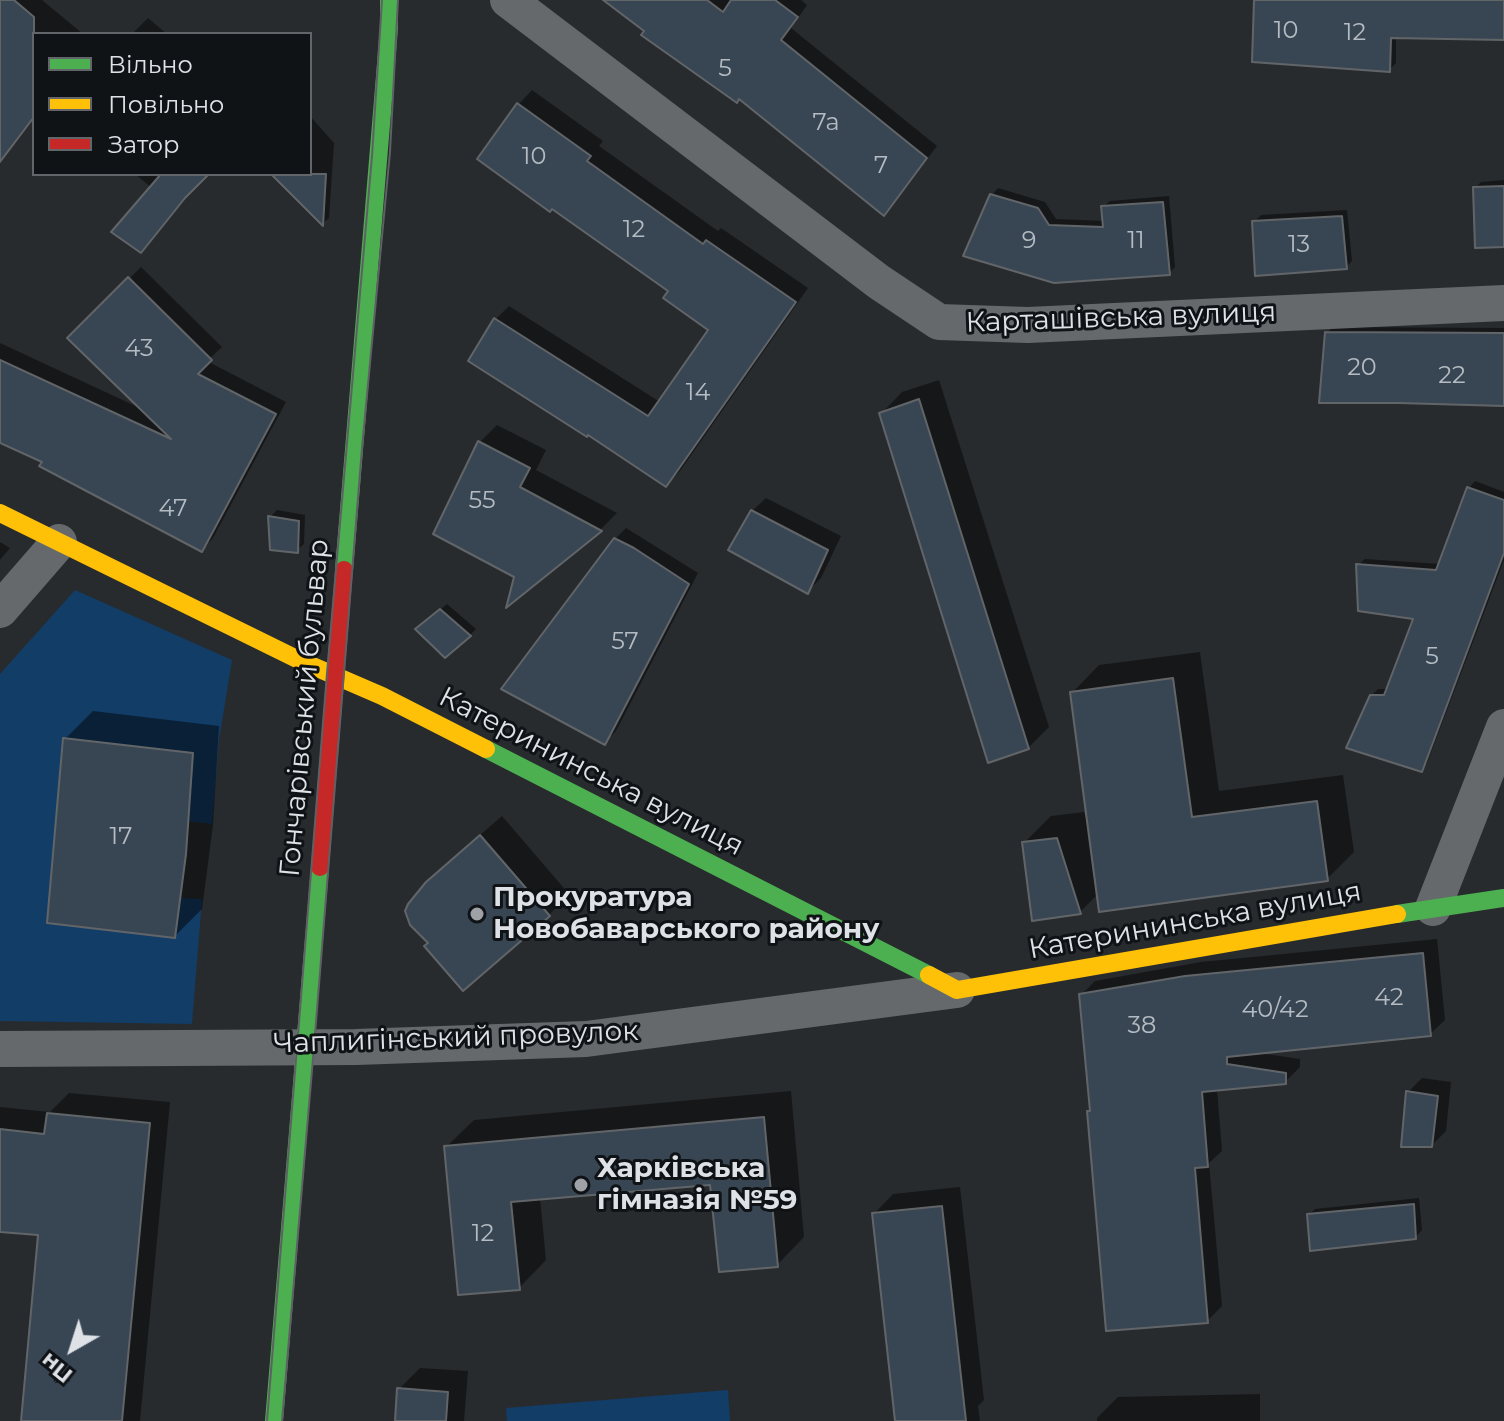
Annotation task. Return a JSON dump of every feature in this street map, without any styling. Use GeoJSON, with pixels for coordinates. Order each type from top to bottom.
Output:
{"type":"FeatureCollection","features":[{"type":"Feature","properties":{"kind":"street","name":"Гончарівський бульвар"},"geometry":{"type":"LineString","coordinates":[[274,1421],[380,147],[389,0]]}},
{"type":"Feature","properties":{"kind":"street","name":"Карташівська вулиця"},"geometry":{"type":"LineString","coordinates":[[508,0],[879,282],[939,322],[1028,325],[1504,303]]}},
{"type":"Feature","properties":{"kind":"street","name":"Катерининська вулиця"},"geometry":{"type":"LineString","coordinates":[[0,513],[382,696],[957,990],[1504,898]]}},
{"type":"Feature","properties":{"kind":"street"},"geometry":{"type":"LineString","coordinates":[[0,610],[59,542]]}},
{"type":"Feature","properties":{"kind":"street"},"geometry":{"type":"LineString","coordinates":[[1433,908],[1504,727]]}},
{"type":"Feature","properties":{"kind":"street","name":"Чаплигінський провулок"},"geometry":{"type":"LineString","coordinates":[[0,1049],[306,1047],[586,1039],[957,990]]}},
{"type":"Feature","properties":{"kind":"shaded area"},"geometry":{"type":"Polygon","coordinates":[[[75,590],[232,660],[219,740],[212,824],[188,821],[193,753],[63,738],[47,923],[175,938],[180,898],[202,899],[192,1024],[0,1021],[0,674],[75,590]]]}},
{"type":"Feature","properties":{"kind":"shaded area"},"geometry":{"type":"Polygon","coordinates":[[[728,1390],[730,1421],[507,1421],[506,1408],[728,1390]]]}},
{"type":"Feature","properties":{"kind":"building"},"geometry":{"type":"Polygon","coordinates":[[[0,0],[14,0],[34,17],[32,120],[0,162],[0,0]]]}},
{"type":"Feature","properties":{"kind":"building"},"geometry":{"type":"Polygon","coordinates":[[[603,0],[707,0],[723,12],[731,0],[775,0],[798,17],[781,40],[927,158],[884,216],[739,99],[737,103],[641,35],[644,31],[603,0]]]}},
{"type":"Feature","properties":{"kind":"building"},"geometry":{"type":"Polygon","coordinates":[[[1254,0],[1504,0],[1504,40],[1391,38],[1390,72],[1252,62],[1254,0]]]}},
{"type":"Feature","properties":{"kind":"building"},"geometry":{"type":"Polygon","coordinates":[[[517,103],[591,156],[587,161],[703,244],[706,240],[796,302],[666,487],[468,361],[494,318],[648,416],[708,330],[663,298],[668,291],[477,159],[517,103]]]}},
{"type":"Feature","properties":{"kind":"building"},"geometry":{"type":"Polygon","coordinates":[[[326,174],[323,226],[273,176],[326,174]]]}},
{"type":"Feature","properties":{"kind":"building"},"geometry":{"type":"Polygon","coordinates":[[[159,176],[207,176],[141,253],[111,232],[159,176]]]}},
{"type":"Feature","properties":{"kind":"building"},"geometry":{"type":"Polygon","coordinates":[[[1504,186],[1504,247],[1475,248],[1473,187],[1504,186]]]}},
{"type":"Feature","properties":{"kind":"building"},"geometry":{"type":"Polygon","coordinates":[[[990,194],[1038,208],[1049,225],[1103,227],[1101,206],[1163,202],[1170,275],[1054,283],[963,256],[990,194]]]}},
{"type":"Feature","properties":{"kind":"building"},"geometry":{"type":"Polygon","coordinates":[[[1342,216],[1347,269],[1255,276],[1252,221],[1342,216]]]}},
{"type":"Feature","properties":{"kind":"building"},"geometry":{"type":"Polygon","coordinates":[[[128,277],[212,360],[198,374],[276,414],[202,552],[39,466],[42,462],[0,443],[0,360],[171,439],[67,338],[128,277]]]}},
{"type":"Feature","properties":{"kind":"building"},"geometry":{"type":"Polygon","coordinates":[[[1325,332],[1504,333],[1504,406],[1319,403],[1325,332]]]}},
{"type":"Feature","properties":{"kind":"building"},"geometry":{"type":"Polygon","coordinates":[[[919,399],[1029,749],[988,763],[879,413],[919,399]]]}},
{"type":"Feature","properties":{"kind":"building"},"geometry":{"type":"Polygon","coordinates":[[[478,441],[530,468],[520,487],[602,531],[506,608],[514,577],[433,534],[478,441]]]}},
{"type":"Feature","properties":{"kind":"building"},"geometry":{"type":"Polygon","coordinates":[[[1467,487],[1504,500],[1504,553],[1422,772],[1346,748],[1370,695],[1384,695],[1413,619],[1358,611],[1356,564],[1436,570],[1467,487]]]}},
{"type":"Feature","properties":{"kind":"building"},"geometry":{"type":"Polygon","coordinates":[[[751,510],[828,550],[808,594],[728,550],[751,510]]]}},
{"type":"Feature","properties":{"kind":"building"},"geometry":{"type":"Polygon","coordinates":[[[268,516],[299,521],[298,553],[270,550],[268,516]]]}},
{"type":"Feature","properties":{"kind":"building"},"geometry":{"type":"Polygon","coordinates":[[[614,538],[689,584],[605,745],[501,689],[614,538]]]}},
{"type":"Feature","properties":{"kind":"building"},"geometry":{"type":"Polygon","coordinates":[[[440,609],[471,636],[445,658],[415,629],[440,609]]]}},
{"type":"Feature","properties":{"kind":"building"},"geometry":{"type":"Polygon","coordinates":[[[1173,678],[1192,817],[1317,801],[1328,881],[1099,912],[1070,692],[1173,678]]]}},
{"type":"Feature","properties":{"kind":"building"},"geometry":{"type":"Polygon","coordinates":[[[63,738],[193,753],[186,854],[175,938],[47,923],[63,738]]]}},
{"type":"Feature","properties":{"kind":"building","name":"Прокуратура Новобаварського району"},"geometry":{"type":"Polygon","coordinates":[[[480,835],[550,916],[463,991],[424,946],[428,943],[410,925],[405,911],[426,882],[480,835]]]}},
{"type":"Feature","properties":{"kind":"building"},"geometry":{"type":"Polygon","coordinates":[[[1057,838],[1081,914],[1032,921],[1022,842],[1057,838]]]}},
{"type":"Feature","properties":{"kind":"building"},"geometry":{"type":"Polygon","coordinates":[[[1423,953],[1431,1036],[1227,1057],[1227,1064],[1286,1073],[1286,1084],[1202,1092],[1208,1167],[1195,1168],[1208,1323],[1106,1331],[1079,994],[1185,976],[1423,953]]]}},
{"type":"Feature","properties":{"kind":"building"},"geometry":{"type":"Polygon","coordinates":[[[1406,1091],[1438,1096],[1432,1147],[1401,1147],[1406,1091]]]}},
{"type":"Feature","properties":{"kind":"building"},"geometry":{"type":"Polygon","coordinates":[[[47,1113],[150,1123],[122,1421],[21,1421],[38,1235],[0,1232],[0,1129],[44,1134],[47,1113]]]}},
{"type":"Feature","properties":{"kind":"building"},"geometry":{"type":"Polygon","coordinates":[[[764,1117],[778,1267],[719,1272],[710,1185],[511,1202],[520,1290],[458,1295],[444,1146],[764,1117]]]}},
{"type":"Feature","properties":{"kind":"building"},"geometry":{"type":"Polygon","coordinates":[[[1414,1204],[1416,1239],[1310,1251],[1307,1214],[1414,1204]]]}},
{"type":"Feature","properties":{"kind":"building"},"geometry":{"type":"Polygon","coordinates":[[[942,1206],[966,1421],[895,1421],[872,1213],[942,1206]]]}},
{"type":"Feature","properties":{"kind":"building"},"geometry":{"type":"Polygon","coordinates":[[[397,1388],[448,1392],[446,1421],[395,1421],[397,1388]]]}},
{"type":"Feature","properties":{"kind":"tram line"},"geometry":{"type":"LineString","coordinates":[[267,1421],[372,156],[382,0]]}},
{"type":"Feature","properties":{"kind":"tram line"},"geometry":{"type":"LineString","coordinates":[[282,1421],[362,448],[390,152],[398,0]]}},
{"type":"Feature","properties":{"kind":"traffic: fast"},"geometry":{"type":"LineString","coordinates":[[344,570],[389,0]]}},
{"type":"Feature","properties":{"kind":"traffic: fast"},"geometry":{"type":"LineString","coordinates":[[486,749],[929,975]]}},
{"type":"Feature","properties":{"kind":"traffic: fast"},"geometry":{"type":"LineString","coordinates":[[274,1421],[320,867]]}},
{"type":"Feature","properties":{"kind":"traffic: fast"},"geometry":{"type":"LineString","coordinates":[[1397,914],[1504,898]]}},
{"type":"Feature","properties":{"kind":"traffic: slow"},"geometry":{"type":"LineString","coordinates":[[0,513],[486,749]]}},
{"type":"Feature","properties":{"kind":"traffic: slow"},"geometry":{"type":"LineString","coordinates":[[929,975],[957,990],[1397,914]]}},
{"type":"Feature","properties":{"kind":"traffic: jam"},"geometry":{"type":"LineString","coordinates":[[320,867],[344,570]]}},
{"type":"Feature","properties":{"kind":"place","name":"Прокуратура Новобаварського району"},"geometry":{"type":"Point","coordinates":[477,914]}},
{"type":"Feature","properties":{"kind":"place","name":"Харківська гімназія №59"},"geometry":{"type":"Point","coordinates":[581,1185]}}]}
